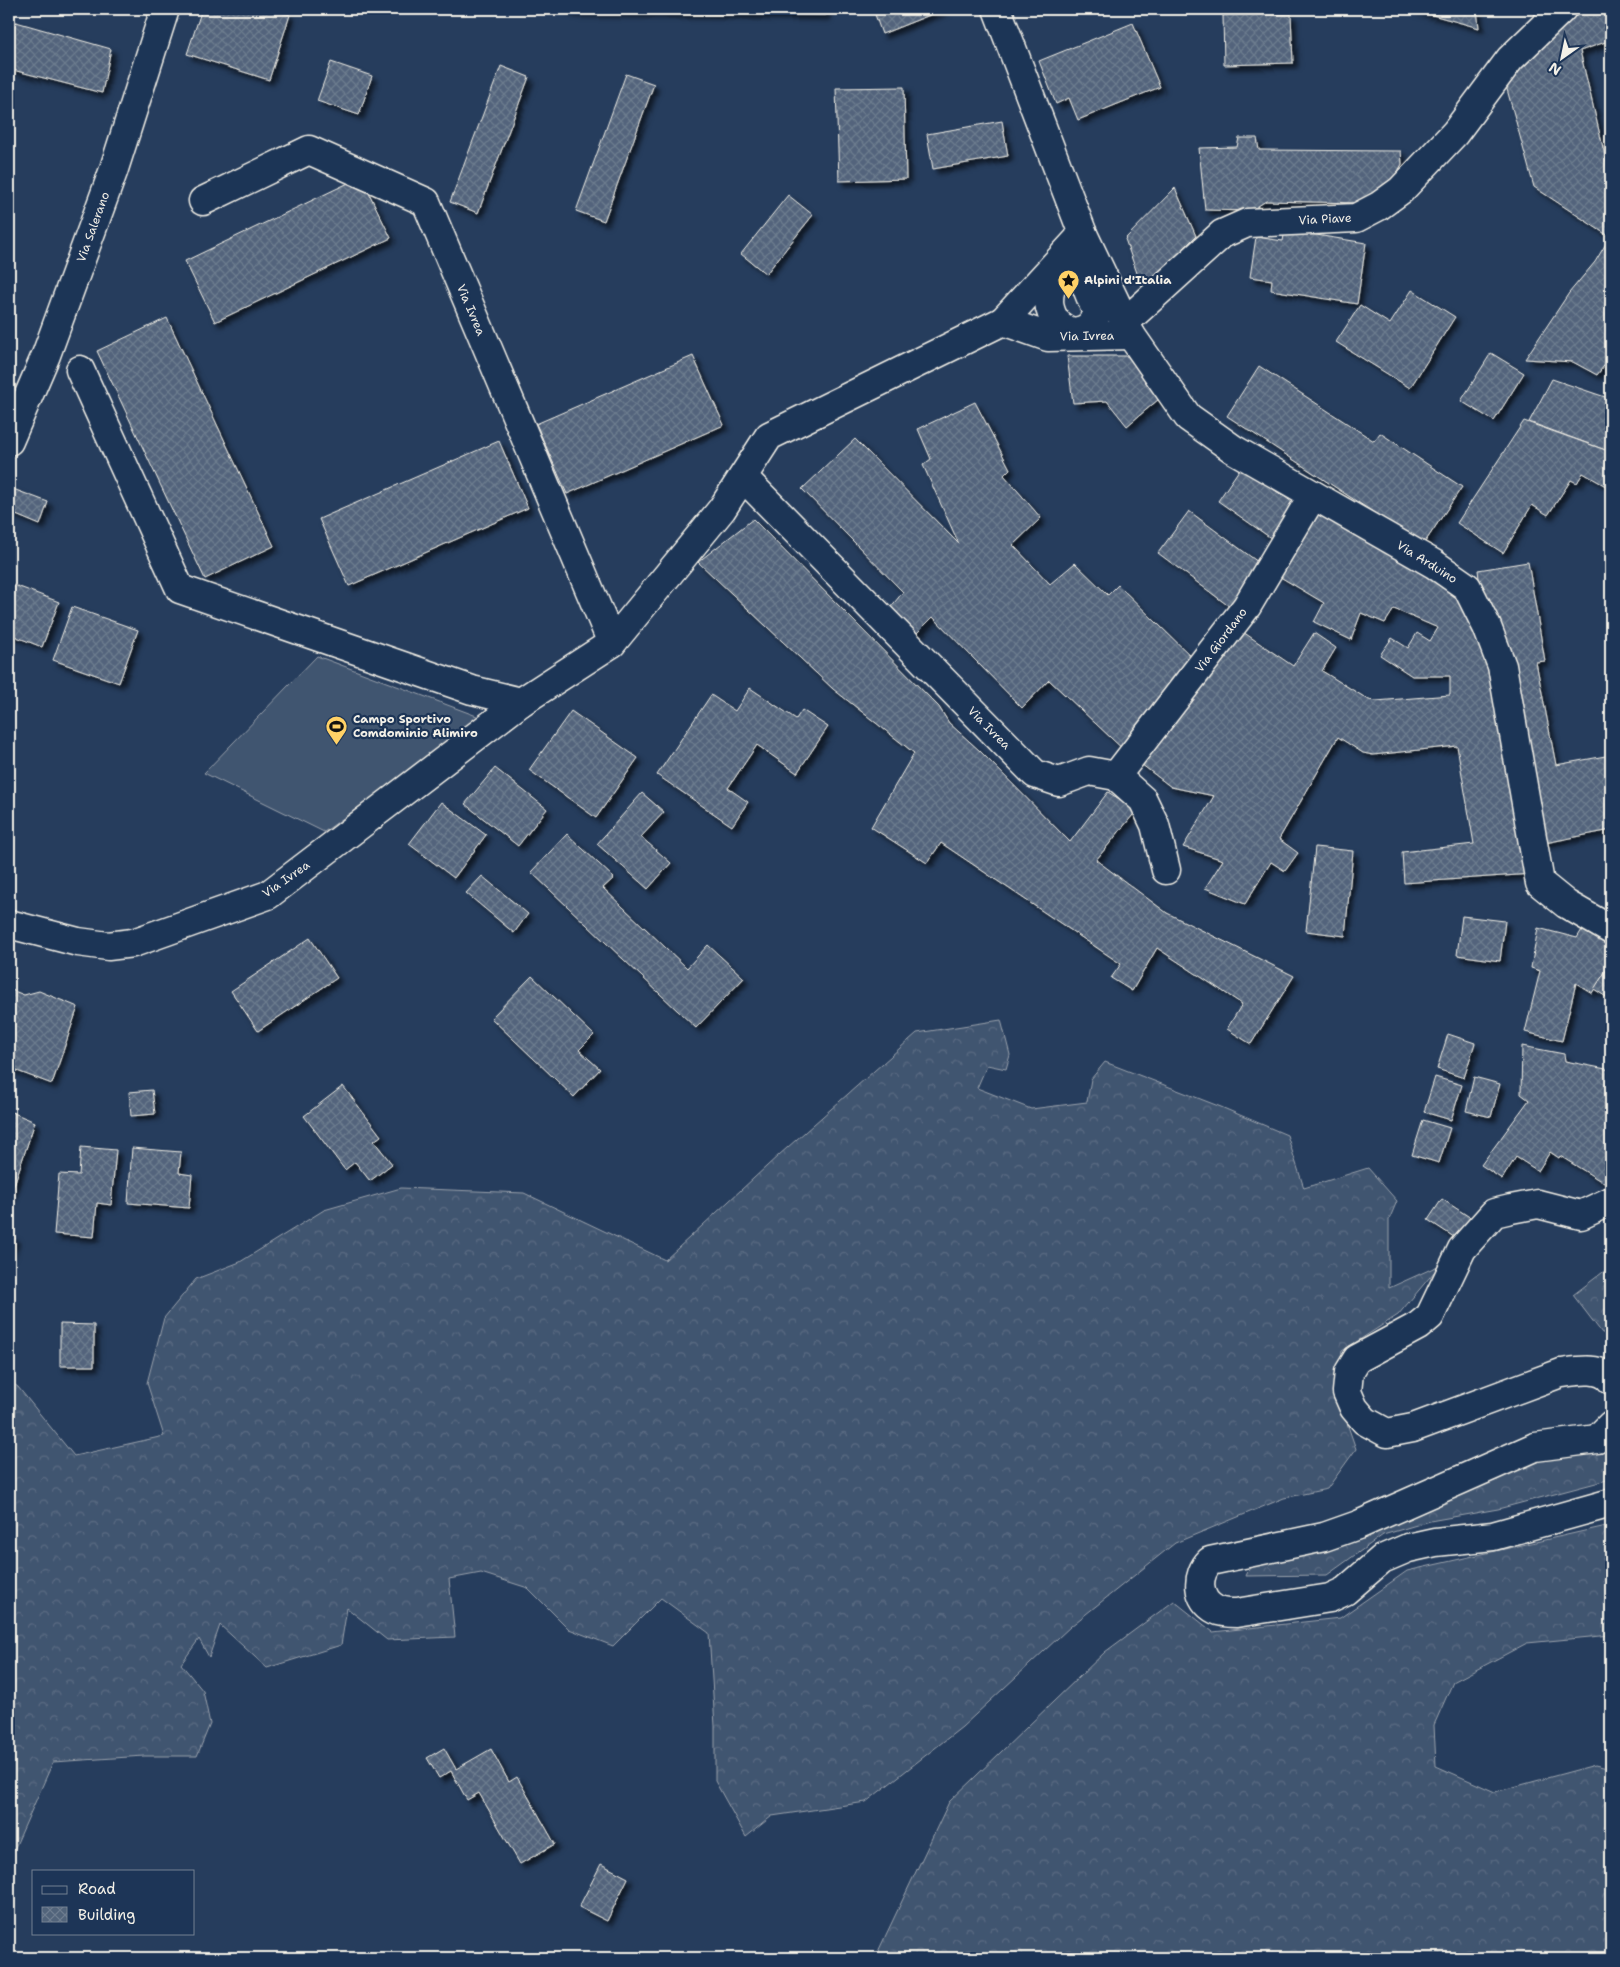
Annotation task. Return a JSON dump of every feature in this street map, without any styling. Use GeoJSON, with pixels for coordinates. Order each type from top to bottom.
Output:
{"type":"FeatureCollection","features":[{"type":"Feature","properties":{"kind":"street","name":"Via Salerano"},"geometry":{"type":"LineString","coordinates":[[9,441],[46,355],[113,172],[164,9]]}},
{"type":"Feature","properties":{"kind":"street","name":"Via Ivrea"},"geometry":{"type":"LineString","coordinates":[[9,924],[78,942],[108,946],[133,943],[268,895],[521,702],[612,643],[722,509],[769,436],[1003,321],[1048,338],[1128,329],[1083,234],[997,9]]}},
{"type":"Feature","properties":{"kind":"street","name":"Via Piave"},"geometry":{"type":"LineString","coordinates":[[1128,329],[1222,234],[1247,223],[1356,218],[1379,206],[1401,190],[1455,133],[1510,59],[1562,9]]}},
{"type":"Feature","properties":{"kind":"street","name":"Via Ivrea"},"geometry":{"type":"LineString","coordinates":[[203,200],[309,150],[426,202],[612,643]]}},
{"type":"Feature","properties":{"kind":"street"},"geometry":{"type":"LineString","coordinates":[[1003,321],[1083,234]]}},
{"type":"Feature","properties":{"kind":"street","name":"Via Arduino"},"geometry":{"type":"LineString","coordinates":[[1128,329],[1188,417],[1234,449],[1434,564],[1467,587],[1487,627],[1502,666],[1540,883],[1566,904],[1611,930]]}},
{"type":"Feature","properties":{"kind":"street"},"geometry":{"type":"LineString","coordinates":[[80,370],[180,589],[472,690],[521,702]]}},
{"type":"Feature","properties":{"kind":"street","name":"Via Ivrea"},"geometry":{"type":"LineString","coordinates":[[743,477],[1035,774],[1059,782],[1089,771],[1116,776]]}},
{"type":"Feature","properties":{"kind":"street","name":"Via Giordano"},"geometry":{"type":"LineString","coordinates":[[1116,776],[1247,606],[1312,495]]}},
{"type":"Feature","properties":{"kind":"street"},"geometry":{"type":"LineString","coordinates":[[1116,776],[1143,800],[1155,825],[1166,870]]}},
{"type":"Feature","properties":{"kind":"street"},"geometry":{"type":"LineString","coordinates":[[1611,1201],[1582,1215],[1538,1204],[1511,1208],[1494,1214],[1462,1249],[1430,1316],[1418,1326],[1358,1359],[1349,1372],[1347,1392],[1354,1408],[1365,1421],[1387,1433],[1413,1428],[1561,1373],[1585,1369],[1608,1376],[1611,1380]]}},
{"type":"Feature","properties":{"kind":"street"},"geometry":{"type":"LineString","coordinates":[[1611,1425],[1597,1439],[1535,1446],[1358,1526],[1324,1538],[1210,1561],[1203,1569],[1200,1579],[1201,1591],[1207,1602],[1216,1610],[1226,1613],[1330,1598],[1345,1591],[1382,1559],[1408,1548],[1435,1542],[1493,1536],[1611,1503]]}},
{"type":"Feature","properties":{"kind":"green space","name":"Campo Sportivo Comdominio Alimiro"},"geometry":{"type":"Polygon","coordinates":[[[317,656],[482,718],[324,832],[204,773],[317,656]]]}},
{"type":"Feature","properties":{"kind":"green space"},"geometry":{"type":"Polygon","coordinates":[[[1001,1020],[1010,1055],[1006,1069],[987,1065],[977,1088],[1031,1109],[1087,1102],[1091,1079],[1105,1062],[1287,1135],[1304,1188],[1368,1168],[1397,1201],[1389,1220],[1389,1288],[1440,1265],[1398,1315],[1342,1351],[1335,1389],[1356,1449],[1327,1489],[1284,1498],[1175,1543],[1071,1626],[962,1727],[866,1802],[772,1816],[746,1837],[715,1781],[715,1726],[709,1633],[661,1598],[613,1646],[569,1629],[528,1588],[481,1573],[449,1579],[455,1637],[387,1640],[347,1608],[341,1645],[267,1668],[220,1625],[209,1657],[199,1639],[181,1664],[203,1691],[210,1724],[197,1756],[144,1756],[53,1762],[9,1861],[9,1381],[18,1387],[74,1456],[164,1436],[147,1383],[164,1318],[196,1279],[240,1262],[324,1210],[401,1188],[524,1193],[665,1260],[779,1155],[917,1033],[1001,1020]]]}},
{"type":"Feature","properties":{"kind":"green space"},"geometry":{"type":"Polygon","coordinates":[[[1611,1266],[1611,1333],[1602,1333],[1573,1295],[1611,1266]]]}},
{"type":"Feature","properties":{"kind":"green space"},"geometry":{"type":"Polygon","coordinates":[[[1611,1444],[1611,1479],[1498,1509],[1430,1521],[1383,1535],[1327,1575],[1246,1576],[1253,1560],[1552,1451],[1611,1444]]]}},
{"type":"Feature","properties":{"kind":"green space"},"geometry":{"type":"Polygon","coordinates":[[[1611,1525],[1611,1635],[1527,1643],[1453,1682],[1434,1725],[1436,1766],[1495,1792],[1595,1765],[1611,1769],[1611,1958],[875,1958],[949,1802],[1105,1652],[1174,1601],[1213,1632],[1340,1618],[1407,1571],[1611,1525]]]}},
{"type":"Feature","properties":{"kind":"building"},"geometry":{"type":"Polygon","coordinates":[[[202,9],[270,9],[290,15],[269,80],[187,54],[202,9]]]}},
{"type":"Feature","properties":{"kind":"building"},"geometry":{"type":"Polygon","coordinates":[[[561,9],[826,9],[826,15],[572,12],[561,9]]]}},
{"type":"Feature","properties":{"kind":"building"},"geometry":{"type":"Polygon","coordinates":[[[873,9],[945,9],[882,34],[873,9]]]}},
{"type":"Feature","properties":{"kind":"building"},"geometry":{"type":"Polygon","coordinates":[[[1411,9],[1477,9],[1479,28],[1411,9]]]}},
{"type":"Feature","properties":{"kind":"building"},"geometry":{"type":"Polygon","coordinates":[[[1593,9],[1611,9],[1611,40],[1580,51],[1611,181],[1611,365],[1607,362],[1597,375],[1573,362],[1525,359],[1569,293],[1595,262],[1610,237],[1534,187],[1505,82],[1569,19],[1593,9]]]}},
{"type":"Feature","properties":{"kind":"building"},"geometry":{"type":"Polygon","coordinates":[[[1291,14],[1293,63],[1224,65],[1223,15],[1291,14]]]}},
{"type":"Feature","properties":{"kind":"building"},"geometry":{"type":"Polygon","coordinates":[[[9,20],[111,49],[102,93],[9,69],[9,20]]]}},
{"type":"Feature","properties":{"kind":"building"},"geometry":{"type":"Polygon","coordinates":[[[1133,23],[1160,87],[1078,120],[1069,98],[1056,104],[1039,61],[1133,23]]]}},
{"type":"Feature","properties":{"kind":"building"},"geometry":{"type":"Polygon","coordinates":[[[331,62],[372,76],[359,115],[317,101],[331,62]]]}},
{"type":"Feature","properties":{"kind":"building"},"geometry":{"type":"Polygon","coordinates":[[[501,66],[529,77],[478,213],[450,202],[501,66]]]}},
{"type":"Feature","properties":{"kind":"building"},"geometry":{"type":"Polygon","coordinates":[[[626,74],[654,84],[604,221],[576,211],[626,74]]]}},
{"type":"Feature","properties":{"kind":"building"},"geometry":{"type":"Polygon","coordinates":[[[904,87],[906,179],[839,181],[836,88],[904,87]]]}},
{"type":"Feature","properties":{"kind":"building"},"geometry":{"type":"Polygon","coordinates":[[[1002,121],[1008,156],[933,169],[927,134],[1002,121]]]}},
{"type":"Feature","properties":{"kind":"building"},"geometry":{"type":"Polygon","coordinates":[[[1239,138],[1257,138],[1259,150],[1401,151],[1402,164],[1395,177],[1373,199],[1357,203],[1266,201],[1250,211],[1205,210],[1199,148],[1237,147],[1239,138]]]}},
{"type":"Feature","properties":{"kind":"building"},"geometry":{"type":"Polygon","coordinates":[[[361,177],[391,238],[215,322],[185,261],[361,177]]]}},
{"type":"Feature","properties":{"kind":"building"},"geometry":{"type":"Polygon","coordinates":[[[1175,188],[1196,236],[1143,290],[1125,239],[1175,188]]]}},
{"type":"Feature","properties":{"kind":"building"},"geometry":{"type":"Polygon","coordinates":[[[788,195],[813,215],[766,274],[741,254],[788,195]]]}},
{"type":"Feature","properties":{"kind":"building"},"geometry":{"type":"Polygon","coordinates":[[[1285,230],[1366,243],[1357,304],[1271,290],[1272,280],[1250,277],[1256,237],[1283,241],[1285,230]]]}},
{"type":"Feature","properties":{"kind":"building"},"geometry":{"type":"Polygon","coordinates":[[[1412,290],[1455,317],[1410,388],[1336,342],[1360,305],[1390,324],[1412,290]]]}},
{"type":"Feature","properties":{"kind":"building"},"geometry":{"type":"Polygon","coordinates":[[[167,318],[274,546],[205,579],[97,351],[167,318]]]}},
{"type":"Feature","properties":{"kind":"building"},"geometry":{"type":"Polygon","coordinates":[[[1491,353],[1524,373],[1494,421],[1461,401],[1491,353]]]}},
{"type":"Feature","properties":{"kind":"building"},"geometry":{"type":"Polygon","coordinates":[[[693,356],[724,425],[567,494],[536,424],[693,356]]]}},
{"type":"Feature","properties":{"kind":"building"},"geometry":{"type":"Polygon","coordinates":[[[1067,356],[1128,356],[1159,399],[1127,426],[1107,401],[1073,403],[1067,356]]]}},
{"type":"Feature","properties":{"kind":"building"},"geometry":{"type":"Polygon","coordinates":[[[1259,366],[1374,441],[1380,433],[1462,487],[1423,545],[1227,416],[1259,366]]]}},
{"type":"Feature","properties":{"kind":"building"},"geometry":{"type":"Polygon","coordinates":[[[1552,379],[1611,399],[1611,452],[1529,422],[1552,379]]]}},
{"type":"Feature","properties":{"kind":"building"},"geometry":{"type":"Polygon","coordinates":[[[975,402],[1010,469],[1004,475],[1041,518],[1013,545],[1050,584],[1075,563],[1108,595],[1118,585],[1197,662],[1126,752],[1049,680],[1022,708],[933,617],[916,634],[890,608],[903,592],[802,489],[855,439],[959,544],[923,465],[931,459],[918,429],[975,402]]]}},
{"type":"Feature","properties":{"kind":"building"},"geometry":{"type":"Polygon","coordinates":[[[1524,421],[1611,452],[1611,489],[1583,473],[1577,483],[1571,480],[1548,515],[1532,505],[1503,553],[1457,523],[1524,421]]]}},
{"type":"Feature","properties":{"kind":"building"},"geometry":{"type":"Polygon","coordinates":[[[499,441],[528,508],[349,586],[319,519],[499,441]]]}},
{"type":"Feature","properties":{"kind":"building"},"geometry":{"type":"Polygon","coordinates":[[[1241,467],[1298,506],[1275,541],[1218,501],[1241,467]]]}},
{"type":"Feature","properties":{"kind":"building"},"geometry":{"type":"Polygon","coordinates":[[[13,489],[48,502],[40,525],[9,512],[9,500],[13,489]]]}},
{"type":"Feature","properties":{"kind":"building"},"geometry":{"type":"Polygon","coordinates":[[[1314,508],[1442,582],[1461,601],[1486,653],[1532,874],[1404,883],[1402,852],[1474,844],[1457,746],[1373,755],[1363,753],[1338,737],[1279,839],[1298,853],[1285,871],[1271,862],[1245,904],[1205,888],[1223,860],[1183,847],[1214,796],[1171,787],[1137,761],[1237,628],[1293,666],[1314,633],[1336,648],[1322,671],[1369,700],[1450,695],[1450,676],[1412,676],[1380,655],[1392,638],[1408,648],[1417,633],[1430,641],[1438,628],[1394,609],[1385,623],[1361,613],[1351,640],[1314,622],[1324,603],[1277,575],[1314,508]]]}},
{"type":"Feature","properties":{"kind":"building"},"geometry":{"type":"Polygon","coordinates":[[[1189,511],[1266,568],[1234,610],[1158,553],[1189,511]]]}},
{"type":"Feature","properties":{"kind":"building"},"geometry":{"type":"Polygon","coordinates":[[[753,519],[939,707],[949,723],[980,751],[1070,842],[1108,792],[1137,810],[1096,860],[1167,913],[1294,976],[1251,1044],[1227,1029],[1242,1004],[1157,948],[1132,991],[1111,978],[1121,964],[941,843],[927,863],[871,827],[914,753],[833,689],[698,562],[753,519]]]}},
{"type":"Feature","properties":{"kind":"building"},"geometry":{"type":"Polygon","coordinates":[[[1528,562],[1545,661],[1536,662],[1556,765],[1611,755],[1611,830],[1540,844],[1482,602],[1478,570],[1528,562]]]}},
{"type":"Feature","properties":{"kind":"building"},"geometry":{"type":"Polygon","coordinates":[[[9,583],[59,602],[42,647],[9,634],[9,583]]]}},
{"type":"Feature","properties":{"kind":"building"},"geometry":{"type":"Polygon","coordinates":[[[72,607],[138,630],[119,683],[53,660],[72,607]]]}},
{"type":"Feature","properties":{"kind":"building"},"geometry":{"type":"Polygon","coordinates":[[[750,688],[796,719],[802,710],[828,727],[797,773],[757,745],[728,788],[748,802],[732,826],[657,775],[711,695],[735,711],[750,688]]]}},
{"type":"Feature","properties":{"kind":"building"},"geometry":{"type":"Polygon","coordinates":[[[571,711],[638,758],[596,818],[529,770],[571,711]]]}},
{"type":"Feature","properties":{"kind":"building"},"geometry":{"type":"Polygon","coordinates":[[[495,768],[547,809],[518,846],[465,804],[495,768]]]}},
{"type":"Feature","properties":{"kind":"building"},"geometry":{"type":"Polygon","coordinates":[[[642,793],[664,812],[641,837],[671,863],[648,889],[597,844],[642,793]]]}},
{"type":"Feature","properties":{"kind":"building"},"geometry":{"type":"Polygon","coordinates":[[[441,802],[486,835],[454,878],[409,844],[441,802]]]}},
{"type":"Feature","properties":{"kind":"building"},"geometry":{"type":"Polygon","coordinates":[[[567,834],[614,878],[603,888],[687,968],[708,945],[744,978],[696,1028],[531,872],[567,834]]]}},
{"type":"Feature","properties":{"kind":"building"},"geometry":{"type":"Polygon","coordinates":[[[1315,847],[1353,851],[1345,936],[1306,931],[1315,847]]]}},
{"type":"Feature","properties":{"kind":"building"},"geometry":{"type":"Polygon","coordinates":[[[482,876],[528,914],[514,933],[466,893],[482,876]]]}},
{"type":"Feature","properties":{"kind":"building"},"geometry":{"type":"Polygon","coordinates":[[[1462,916],[1505,921],[1500,961],[1457,955],[1462,916]]]}},
{"type":"Feature","properties":{"kind":"building"},"geometry":{"type":"Polygon","coordinates":[[[1588,920],[1611,935],[1611,963],[1592,993],[1576,983],[1562,1041],[1525,1032],[1540,971],[1531,968],[1538,928],[1577,938],[1588,920]]]}},
{"type":"Feature","properties":{"kind":"building"},"geometry":{"type":"Polygon","coordinates":[[[310,938],[337,978],[258,1031],[231,991],[310,938]]]}},
{"type":"Feature","properties":{"kind":"building"},"geometry":{"type":"Polygon","coordinates":[[[1611,963],[1611,1000],[1594,989],[1611,963]]]}},
{"type":"Feature","properties":{"kind":"building"},"geometry":{"type":"Polygon","coordinates":[[[532,976],[594,1035],[579,1050],[600,1069],[574,1097],[491,1018],[532,976]]]}},
{"type":"Feature","properties":{"kind":"building"},"geometry":{"type":"Polygon","coordinates":[[[9,989],[24,995],[39,991],[78,1007],[52,1084],[9,1068],[9,989]]]}},
{"type":"Feature","properties":{"kind":"building"},"geometry":{"type":"Polygon","coordinates":[[[1448,1034],[1475,1043],[1464,1078],[1437,1069],[1448,1034]]]}},
{"type":"Feature","properties":{"kind":"building"},"geometry":{"type":"Polygon","coordinates":[[[1522,1046],[1564,1054],[1565,1061],[1611,1070],[1611,1182],[1609,1186],[1560,1156],[1559,1158],[1550,1152],[1538,1171],[1516,1157],[1502,1179],[1481,1165],[1529,1100],[1521,1094],[1522,1046]]]}},
{"type":"Feature","properties":{"kind":"building"},"geometry":{"type":"Polygon","coordinates":[[[1435,1077],[1462,1085],[1451,1120],[1424,1112],[1435,1077]]]}},
{"type":"Feature","properties":{"kind":"building"},"geometry":{"type":"Polygon","coordinates":[[[1474,1077],[1500,1084],[1491,1117],[1466,1111],[1474,1077]]]}},
{"type":"Feature","properties":{"kind":"building"},"geometry":{"type":"Polygon","coordinates":[[[343,1086],[381,1136],[374,1141],[392,1164],[370,1181],[355,1162],[345,1170],[304,1116],[343,1086]]]}},
{"type":"Feature","properties":{"kind":"building"},"geometry":{"type":"Polygon","coordinates":[[[152,1090],[155,1114],[131,1116],[129,1092],[152,1090]]]}},
{"type":"Feature","properties":{"kind":"building"},"geometry":{"type":"Polygon","coordinates":[[[9,1111],[35,1122],[9,1200],[9,1111]]]}},
{"type":"Feature","properties":{"kind":"building"},"geometry":{"type":"Polygon","coordinates":[[[1423,1120],[1450,1128],[1439,1163],[1412,1155],[1423,1120]]]}},
{"type":"Feature","properties":{"kind":"building"},"geometry":{"type":"Polygon","coordinates":[[[81,1147],[116,1150],[111,1205],[97,1203],[94,1237],[54,1234],[59,1174],[79,1175],[81,1147]]]}},
{"type":"Feature","properties":{"kind":"building"},"geometry":{"type":"Polygon","coordinates":[[[132,1148],[181,1152],[179,1173],[192,1175],[189,1208],[128,1203],[132,1148]]]}},
{"type":"Feature","properties":{"kind":"building"},"geometry":{"type":"Polygon","coordinates":[[[1442,1199],[1474,1220],[1460,1241],[1428,1220],[1442,1199]]]}},
{"type":"Feature","properties":{"kind":"building"},"geometry":{"type":"Polygon","coordinates":[[[9,1236],[15,1238],[9,1254],[9,1236]]]}},
{"type":"Feature","properties":{"kind":"building"},"geometry":{"type":"Polygon","coordinates":[[[60,1324],[94,1325],[94,1366],[60,1366],[60,1324]]]}},
{"type":"Feature","properties":{"kind":"building"},"geometry":{"type":"Polygon","coordinates":[[[444,1748],[456,1769],[491,1749],[509,1782],[517,1777],[555,1844],[520,1864],[479,1793],[467,1800],[451,1771],[439,1778],[427,1758],[444,1748]]]}},
{"type":"Feature","properties":{"kind":"building"},"geometry":{"type":"Polygon","coordinates":[[[601,1864],[628,1878],[607,1921],[579,1907],[601,1864]]]}},
{"type":"Feature","properties":{"kind":"place","name":"Alpini d'Italia"},"geometry":{"type":"Point","coordinates":[1068,299]}},
{"type":"Feature","properties":{"kind":"place","name":"Campo Sportivo Comdominio Alimiro"},"geometry":{"type":"Point","coordinates":[337,745]}}]}
